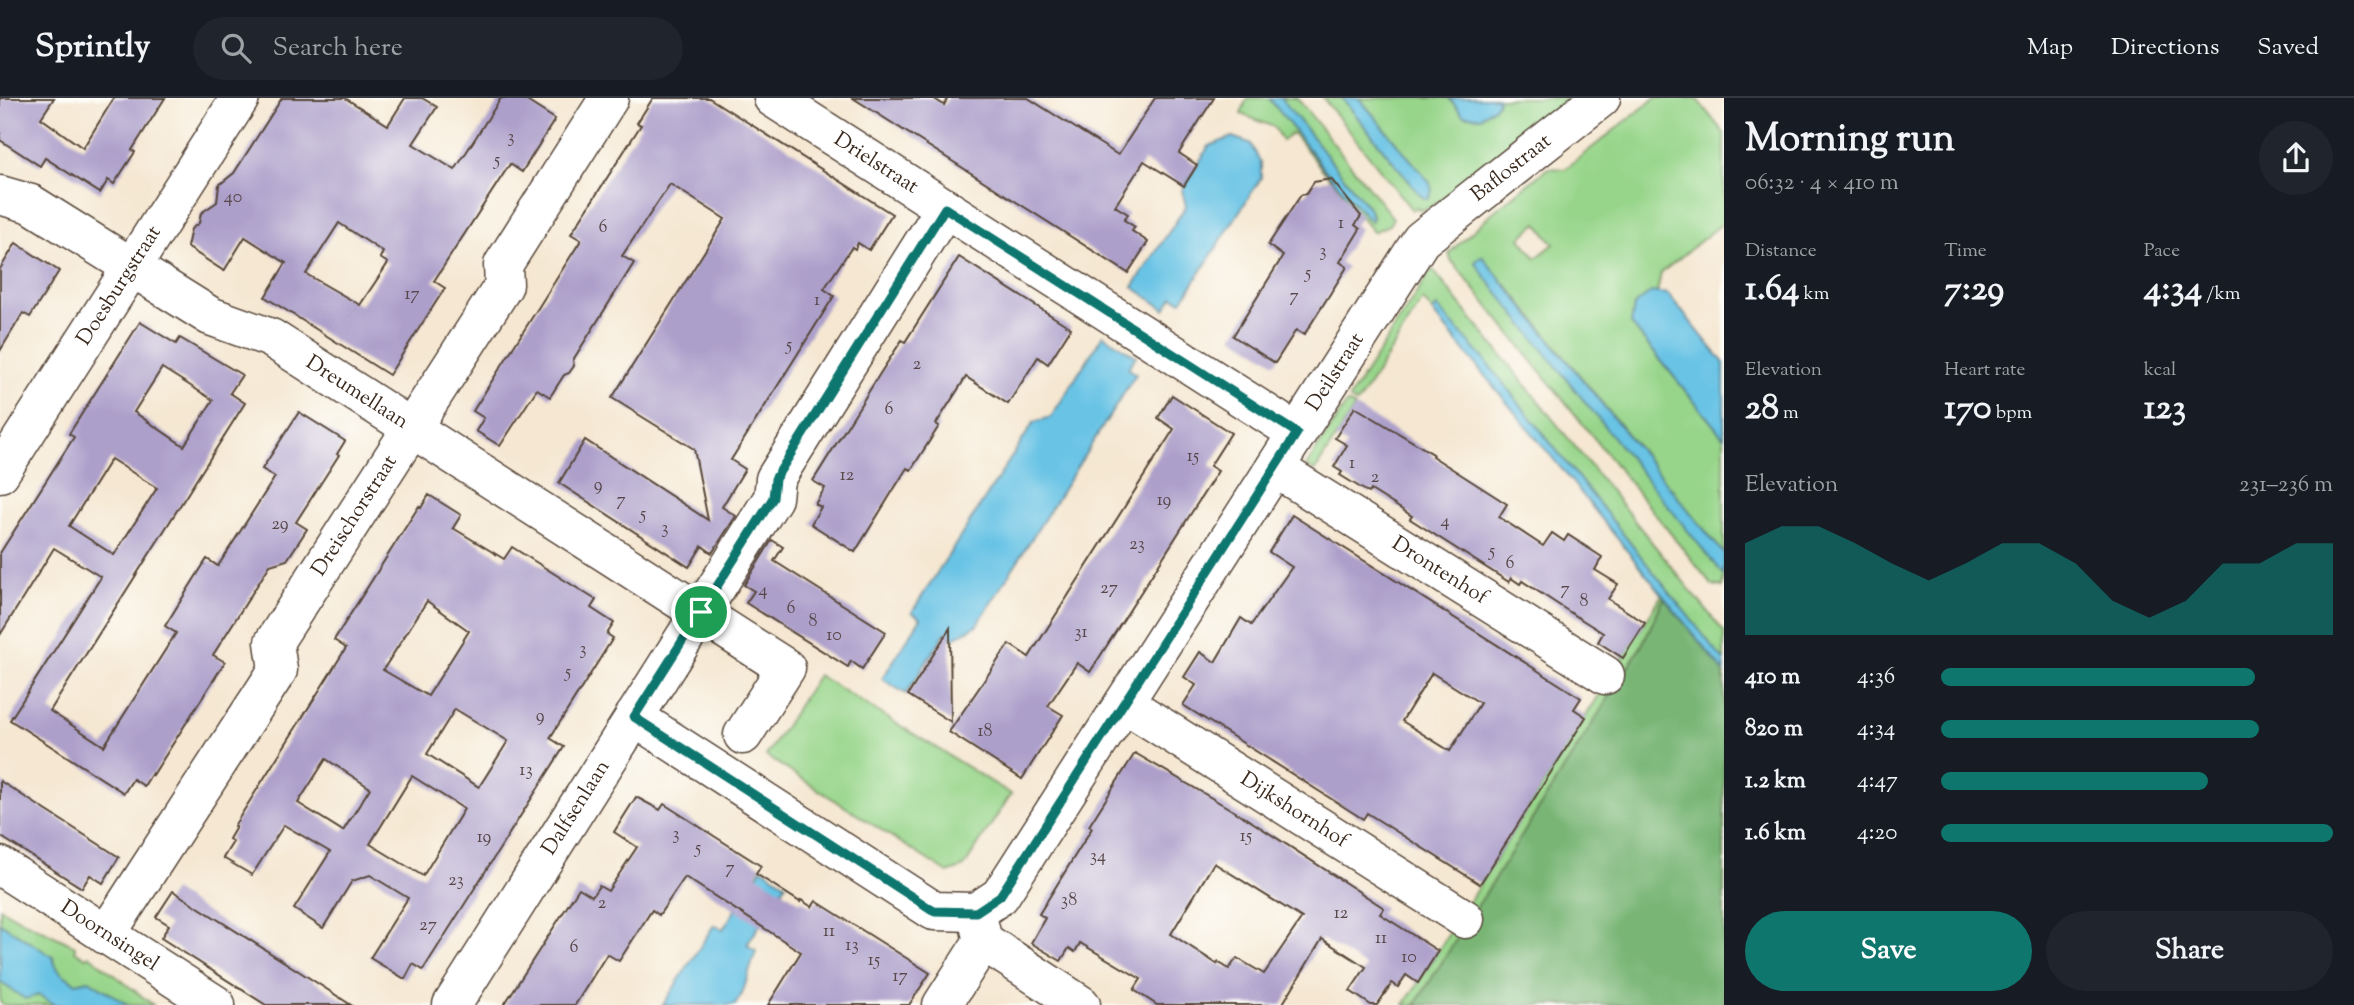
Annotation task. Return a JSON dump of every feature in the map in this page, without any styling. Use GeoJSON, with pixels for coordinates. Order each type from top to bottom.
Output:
{"type":"FeatureCollection","features":[{"type":"Feature","properties":{"kind":"street","name":"Doesburgstraat"},"geometry":{"type":"LineString","coordinates":[[0,472],[240,98]]}},
{"type":"Feature","properties":{"kind":"street","name":"Dreischorstraat"},"geometry":{"type":"LineString","coordinates":[[106,935],[278,670],[274,642],[504,285],[503,265],[609,98]]}},
{"type":"Feature","properties":{"kind":"street","name":"Drielstraat"},"geometry":{"type":"LineString","coordinates":[[773,98],[818,110],[945,208],[1297,433]]}},
{"type":"Feature","properties":{"kind":"street","name":"Baflostraat"},"geometry":{"type":"LineString","coordinates":[[1421,240],[1601,98]]}},
{"type":"Feature","properties":{"kind":"street","name":"Dreumellaan"},"geometry":{"type":"LineString","coordinates":[[0,195],[31,204],[210,316],[271,338],[786,668],[743,735]]}},
{"type":"Feature","properties":{"kind":"street","name":"Dalfsenlaan"},"geometry":{"type":"LineString","coordinates":[[452,1005],[773,498],[775,479],[945,208]]}},
{"type":"Feature","properties":{"kind":"street","name":"Deilstraat"},"geometry":{"type":"LineString","coordinates":[[942,1005],[986,916],[1421,240]]}},
{"type":"Feature","properties":{"kind":"street","name":"Drontenhof"},"geometry":{"type":"LineString","coordinates":[[1275,468],[1605,675]]}},
{"type":"Feature","properties":{"kind":"street","name":"Dijkshornhof"},"geometry":{"type":"LineString","coordinates":[[1124,703],[1465,919]]}},
{"type":"Feature","properties":{"kind":"street"},"geometry":{"type":"LineString","coordinates":[[634,717],[934,911],[986,916],[1081,1005]]}},
{"type":"Feature","properties":{"kind":"street","name":"Doornsingel"},"geometry":{"type":"LineString","coordinates":[[0,866],[216,1005]]}},
{"type":"Feature","properties":{"kind":"green space"},"geometry":{"type":"Polygon","coordinates":[[[1247,98],[1269,98],[1330,176],[1371,222],[1373,218],[1370,210],[1281,98],[1297,98],[1393,218],[1389,225],[1373,232],[1293,133],[1282,141],[1274,127],[1241,114],[1247,98]]]}},
{"type":"Feature","properties":{"kind":"green space"},"geometry":{"type":"Polygon","coordinates":[[[1323,98],[1342,98],[1422,197],[1428,198],[1430,183],[1359,98],[1449,98],[1463,115],[1481,117],[1497,104],[1498,98],[1571,98],[1459,187],[1427,209],[1420,210],[1417,207],[1412,210],[1323,98]]]}},
{"type":"Feature","properties":{"kind":"green space"},"geometry":{"type":"Polygon","coordinates":[[[1655,98],[1696,98],[1724,133],[1724,222],[1661,273],[1657,293],[1651,293],[1634,306],[1631,324],[1724,438],[1724,554],[1505,283],[1724,576],[1722,587],[1712,585],[1451,260],[1449,253],[1493,212],[1548,168],[1565,169],[1655,98]],[[1537,223],[1520,238],[1536,258],[1554,244],[1537,223]]]}},
{"type":"Feature","properties":{"kind":"green space"},"geometry":{"type":"Polygon","coordinates":[[[1432,269],[1724,632],[1724,661],[1483,358],[1433,311],[1434,314],[1423,300],[1357,404],[1349,399],[1432,269]]]}},
{"type":"Feature","properties":{"kind":"green space"},"geometry":{"type":"Polygon","coordinates":[[[1347,403],[1355,407],[1315,471],[1306,466],[1347,403]]]}},
{"type":"Feature","properties":{"kind":"green space"},"geometry":{"type":"Polygon","coordinates":[[[1662,595],[1664,598],[1642,645],[1415,1005],[1404,1005],[1662,595]]]}},
{"type":"Feature","properties":{"kind":"green space"},"geometry":{"type":"Polygon","coordinates":[[[1664,598],[1724,672],[1724,1005],[1415,1005],[1642,645],[1664,598]]]}},
{"type":"Feature","properties":{"kind":"green space"},"geometry":{"type":"Polygon","coordinates":[[[818,675],[1011,794],[964,867],[948,873],[766,756],[818,675]]]}},
{"type":"Feature","properties":{"kind":"green space"},"geometry":{"type":"Polygon","coordinates":[[[0,908],[75,946],[75,951],[86,958],[89,955],[153,1005],[128,1005],[89,980],[76,983],[67,978],[58,970],[53,957],[0,923],[0,908]]]}},
{"type":"Feature","properties":{"kind":"green space"},"geometry":{"type":"Polygon","coordinates":[[[0,982],[25,998],[39,995],[55,1005],[3,1005],[0,1002],[0,982]]]}},
{"type":"Feature","properties":{"kind":"water"},"geometry":{"type":"Polygon","coordinates":[[[1269,98],[1281,98],[1370,210],[1372,220],[1370,221],[1330,176],[1269,98]]]}},
{"type":"Feature","properties":{"kind":"water"},"geometry":{"type":"Polygon","coordinates":[[[1342,98],[1359,98],[1430,183],[1432,191],[1428,199],[1422,197],[1342,98]]]}},
{"type":"Feature","properties":{"kind":"water"},"geometry":{"type":"Polygon","coordinates":[[[1449,98],[1498,98],[1497,104],[1481,117],[1463,115],[1449,98]]]}},
{"type":"Feature","properties":{"kind":"water"},"geometry":{"type":"Polygon","coordinates":[[[1232,137],[1250,143],[1261,163],[1261,178],[1182,301],[1173,297],[1165,309],[1133,287],[1186,206],[1182,190],[1209,146],[1232,137]]]}},
{"type":"Feature","properties":{"kind":"water"},"geometry":{"type":"Polygon","coordinates":[[[1482,256],[1724,554],[1724,576],[1486,278],[1475,262],[1482,256]]]}},
{"type":"Feature","properties":{"kind":"water"},"geometry":{"type":"Polygon","coordinates":[[[1651,292],[1668,294],[1724,363],[1724,438],[1631,324],[1634,306],[1651,292]]]}},
{"type":"Feature","properties":{"kind":"water"},"geometry":{"type":"Polygon","coordinates":[[[1437,307],[1483,358],[1724,661],[1724,672],[1434,314],[1433,311],[1437,307]]]}},
{"type":"Feature","properties":{"kind":"water"},"geometry":{"type":"Polygon","coordinates":[[[1103,335],[1136,356],[1128,368],[1136,374],[977,625],[954,638],[945,633],[906,694],[882,679],[921,618],[912,612],[1034,422],[1051,417],[1103,335]]]}},
{"type":"Feature","properties":{"kind":"water"},"geometry":{"type":"Polygon","coordinates":[[[762,868],[786,884],[747,945],[756,951],[742,994],[735,1005],[663,1005],[714,925],[723,929],[762,868]]]}},
{"type":"Feature","properties":{"kind":"water"},"geometry":{"type":"Polygon","coordinates":[[[0,923],[53,957],[58,970],[67,978],[76,983],[89,980],[128,1005],[55,1005],[39,995],[25,999],[0,982],[0,923]]]}},
{"type":"Feature","properties":{"kind":"building"},"geometry":{"type":"Polygon","coordinates":[[[0,98],[54,98],[41,118],[83,148],[114,98],[165,98],[114,184],[108,180],[100,193],[45,158],[40,166],[0,140],[0,98]]]}},
{"type":"Feature","properties":{"kind":"building"},"geometry":{"type":"Polygon","coordinates":[[[282,98],[345,98],[388,125],[405,98],[422,98],[437,107],[413,144],[455,170],[501,98],[522,98],[555,119],[522,172],[510,164],[434,281],[445,288],[389,375],[265,297],[286,263],[245,237],[224,271],[187,247],[191,229],[199,223],[201,213],[217,202],[219,185],[234,173],[282,98]],[[339,223],[306,274],[360,305],[388,263],[380,258],[383,252],[339,223]]]}},
{"type":"Feature","properties":{"kind":"building"},"geometry":{"type":"Polygon","coordinates":[[[653,98],[709,98],[892,214],[869,250],[858,243],[855,249],[852,247],[824,289],[834,296],[731,460],[745,469],[722,507],[736,516],[712,553],[702,546],[689,567],[559,483],[585,440],[708,520],[694,449],[612,398],[725,219],[670,184],[622,256],[634,263],[573,360],[574,366],[564,375],[550,397],[537,389],[500,446],[476,431],[484,418],[473,411],[581,240],[571,234],[641,125],[637,123],[653,98]]]}},
{"type":"Feature","properties":{"kind":"building"},"geometry":{"type":"Polygon","coordinates":[[[853,98],[933,98],[944,105],[948,98],[1028,98],[1118,155],[1155,98],[1214,98],[1179,153],[1197,165],[1184,186],[1144,161],[1115,206],[1128,214],[1124,220],[1135,227],[1132,231],[1148,242],[1128,273],[853,98]]]}},
{"type":"Feature","properties":{"kind":"building"},"geometry":{"type":"Polygon","coordinates":[[[1331,179],[1361,216],[1355,225],[1360,229],[1340,262],[1347,267],[1304,335],[1296,330],[1275,363],[1233,336],[1283,256],[1268,245],[1301,195],[1306,194],[1314,182],[1331,179]]]}},
{"type":"Feature","properties":{"kind":"building"},"geometry":{"type":"Polygon","coordinates":[[[16,243],[59,271],[30,317],[23,313],[0,351],[0,269],[16,243]]]}},
{"type":"Feature","properties":{"kind":"building"},"geometry":{"type":"Polygon","coordinates":[[[959,257],[1071,328],[1048,364],[1038,357],[1008,404],[966,377],[936,424],[939,426],[911,470],[907,468],[855,552],[811,524],[821,507],[815,504],[825,488],[813,481],[881,372],[902,340],[905,342],[959,257]]]}},
{"type":"Feature","properties":{"kind":"building"},"geometry":{"type":"Polygon","coordinates":[[[140,322],[176,344],[180,338],[242,375],[230,393],[245,403],[50,711],[104,746],[176,633],[165,626],[193,581],[207,559],[218,566],[275,477],[262,469],[299,412],[345,441],[337,454],[339,455],[296,522],[307,529],[287,560],[270,565],[213,655],[225,662],[153,775],[152,773],[144,786],[133,779],[124,793],[10,720],[101,577],[54,548],[0,635],[0,553],[74,437],[69,434],[140,322]],[[162,368],[134,412],[184,446],[213,400],[162,368]],[[111,459],[69,526],[114,555],[157,488],[111,459]]]}},
{"type":"Feature","properties":{"kind":"building"},"geometry":{"type":"Polygon","coordinates":[[[1172,395],[1231,433],[1210,466],[1218,471],[1090,672],[1077,663],[1048,706],[1063,715],[1022,779],[949,732],[1009,644],[1029,657],[1174,429],[1158,418],[1172,395]]]}},
{"type":"Feature","properties":{"kind":"building"},"geometry":{"type":"Polygon","coordinates":[[[1355,407],[1433,454],[1432,456],[1507,504],[1499,517],[1543,546],[1552,533],[1564,541],[1568,535],[1602,557],[1595,570],[1618,584],[1608,599],[1645,623],[1623,658],[1598,642],[1603,633],[1522,581],[1520,584],[1511,578],[1509,582],[1410,519],[1412,516],[1371,490],[1369,493],[1340,475],[1342,472],[1334,467],[1347,445],[1335,438],[1355,407]]]}},
{"type":"Feature","properties":{"kind":"building"},"geometry":{"type":"Polygon","coordinates":[[[429,495],[461,515],[453,528],[504,559],[512,547],[596,600],[591,608],[614,623],[607,634],[613,638],[550,738],[564,747],[423,970],[413,964],[405,979],[370,958],[408,898],[370,875],[352,881],[323,928],[294,909],[330,852],[284,825],[252,875],[223,858],[233,842],[229,839],[236,827],[234,826],[346,648],[334,640],[419,506],[421,508],[429,495]],[[427,601],[383,670],[428,696],[469,631],[427,601]],[[455,709],[427,754],[479,787],[508,741],[455,709]],[[326,759],[298,803],[343,831],[370,788],[326,759]],[[412,776],[370,844],[423,876],[464,809],[412,776]]]}},
{"type":"Feature","properties":{"kind":"building"},"geometry":{"type":"Polygon","coordinates":[[[1292,515],[1581,698],[1574,709],[1586,717],[1480,884],[1367,813],[1363,819],[1183,705],[1196,685],[1184,677],[1200,652],[1215,662],[1241,618],[1251,625],[1292,567],[1269,552],[1292,515]],[[1432,673],[1402,721],[1450,751],[1480,703],[1432,673]]]}},
{"type":"Feature","properties":{"kind":"building"},"geometry":{"type":"Polygon","coordinates":[[[772,540],[783,547],[774,561],[886,632],[862,669],[851,661],[848,667],[746,603],[754,591],[744,585],[772,540]]]}},
{"type":"Feature","properties":{"kind":"building"},"geometry":{"type":"Polygon","coordinates":[[[950,628],[951,722],[908,695],[950,628]]]}},
{"type":"Feature","properties":{"kind":"building"},"geometry":{"type":"Polygon","coordinates":[[[1135,753],[1249,820],[1384,908],[1380,914],[1438,951],[1418,983],[1406,975],[1398,987],[1392,983],[1377,1005],[1371,1005],[1350,991],[1366,967],[1322,939],[1282,1005],[1157,1005],[1134,990],[1141,979],[1080,943],[1075,952],[1069,948],[1061,961],[1031,943],[1045,918],[1039,914],[1092,828],[1089,826],[1135,753]],[[1214,863],[1171,934],[1217,964],[1218,962],[1229,969],[1237,958],[1264,974],[1302,918],[1214,863]]]}},
{"type":"Feature","properties":{"kind":"building"},"geometry":{"type":"Polygon","coordinates":[[[0,781],[119,857],[103,883],[90,875],[82,888],[0,836],[0,781]]]}},
{"type":"Feature","properties":{"kind":"building"},"geometry":{"type":"Polygon","coordinates":[[[636,797],[660,810],[664,804],[761,866],[756,874],[800,902],[801,900],[812,907],[816,901],[930,973],[909,1005],[768,1005],[801,952],[685,877],[659,915],[652,910],[619,961],[607,954],[575,1005],[504,1005],[579,888],[592,896],[599,886],[608,891],[637,847],[614,832],[636,797]]]}},
{"type":"Feature","properties":{"kind":"building"},"geometry":{"type":"Polygon","coordinates":[[[173,891],[351,1005],[266,1005],[161,938],[169,925],[156,917],[173,891]]]}},
{"type":"Feature","properties":{"kind":"route"},"geometry":{"type":"LineString","coordinates":[[945,208],[1297,433],[1000,896],[976,912],[934,911],[634,717],[701,612],[773,498],[775,479],[945,208]]}}]}
